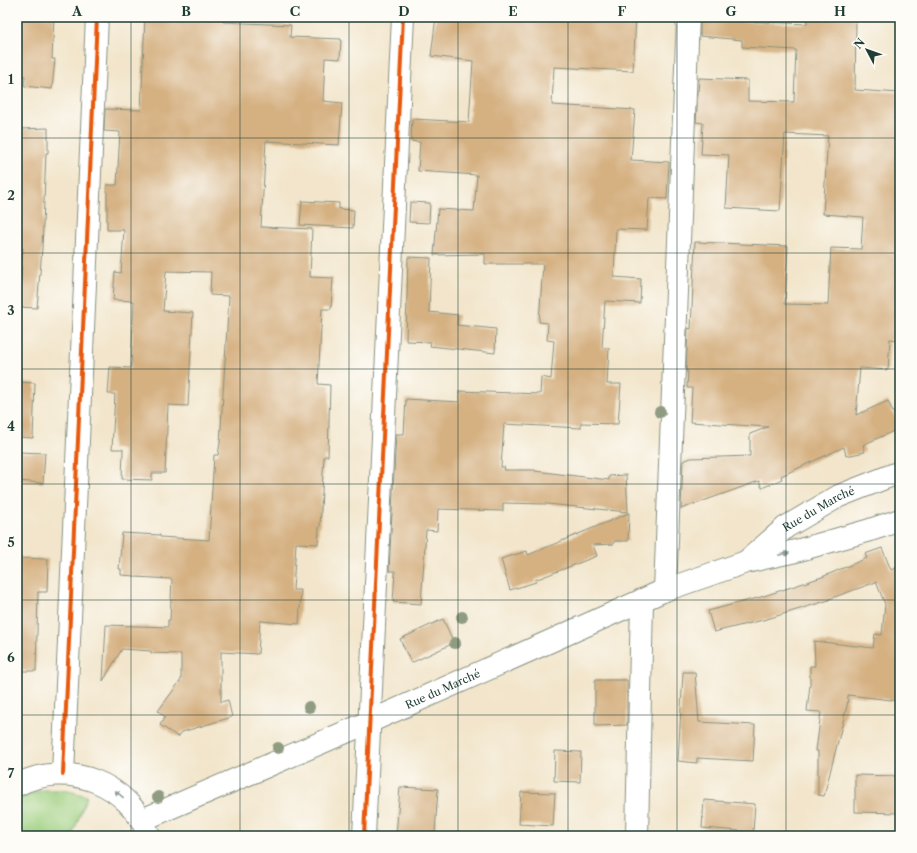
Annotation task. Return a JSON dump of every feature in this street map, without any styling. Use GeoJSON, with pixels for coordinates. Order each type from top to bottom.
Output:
{"type":"FeatureCollection","features":[{"type":"Feature","properties":{"kind":"street"},"geometry":{"type":"LineString","coordinates":[[63,774],[97,17]]}},
{"type":"Feature","properties":{"kind":"street"},"geometry":{"type":"LineString","coordinates":[[364,836],[403,17]]}},
{"type":"Feature","properties":{"kind":"street"},"geometry":{"type":"LineString","coordinates":[[665,590],[688,17]]}},
{"type":"Feature","properties":{"kind":"street","name":"Rue du Marché"},"geometry":{"type":"LineString","coordinates":[[746,562],[786,527],[839,496],[900,472]]}},
{"type":"Feature","properties":{"kind":"street","name":"Rue du Marché"},"geometry":{"type":"LineString","coordinates":[[146,828],[370,722],[665,590],[746,562],[796,551],[900,520]]}},
{"type":"Feature","properties":{"kind":"street"},"geometry":{"type":"LineString","coordinates":[[637,836],[642,600]]}},
{"type":"Feature","properties":{"kind":"street"},"geometry":{"type":"LineString","coordinates":[[17,785],[42,776],[63,774],[89,778],[113,789],[129,803],[146,828]]}},
{"type":"Feature","properties":{"kind":"green space"},"geometry":{"type":"Polygon","coordinates":[[[41,790],[65,790],[87,796],[72,836],[17,836],[17,800],[41,790]]]}},
{"type":"Feature","properties":{"kind":"building"},"geometry":{"type":"Polygon","coordinates":[[[17,17],[54,17],[52,59],[55,59],[52,89],[24,86],[25,76],[17,76],[17,17]]]}},
{"type":"Feature","properties":{"kind":"building"},"geometry":{"type":"Polygon","coordinates":[[[145,17],[223,17],[223,22],[291,25],[290,37],[341,39],[340,59],[325,58],[323,101],[342,103],[339,145],[266,141],[261,227],[312,229],[310,277],[333,278],[331,309],[322,309],[318,384],[330,385],[328,456],[324,456],[318,544],[296,543],[293,590],[301,590],[299,624],[260,621],[258,654],[221,652],[221,702],[228,700],[232,717],[182,732],[178,737],[160,725],[165,717],[158,711],[181,680],[181,654],[151,653],[151,651],[122,649],[103,681],[106,625],[168,627],[168,620],[170,620],[172,579],[121,575],[121,569],[119,569],[122,533],[209,540],[214,455],[218,455],[220,443],[229,296],[210,295],[211,272],[166,271],[163,311],[193,313],[188,406],[168,405],[165,473],[152,473],[152,480],[122,479],[123,449],[112,449],[115,394],[108,394],[110,367],[131,368],[134,301],[113,300],[115,272],[121,273],[124,230],[107,230],[107,185],[117,185],[120,132],[104,131],[105,109],[141,110],[145,17]]]}},
{"type":"Feature","properties":{"kind":"building"},"geometry":{"type":"Polygon","coordinates":[[[436,17],[636,17],[633,71],[554,67],[552,105],[635,110],[631,160],[669,162],[667,199],[649,198],[647,230],[616,229],[614,277],[641,279],[640,303],[605,301],[602,348],[609,348],[607,384],[621,384],[618,424],[581,423],[581,428],[504,424],[501,467],[505,467],[504,470],[535,470],[609,480],[609,476],[626,475],[628,512],[547,504],[503,503],[503,511],[438,509],[437,531],[426,530],[421,604],[393,602],[395,571],[389,571],[396,434],[404,434],[406,399],[459,402],[459,391],[540,394],[541,377],[551,379],[554,341],[547,340],[548,323],[539,322],[543,264],[485,264],[485,254],[434,255],[438,209],[474,211],[477,175],[418,171],[420,142],[411,141],[412,119],[469,122],[473,61],[431,56],[436,17]]]}},
{"type":"Feature","properties":{"kind":"building"},"geometry":{"type":"Polygon","coordinates":[[[700,17],[734,17],[734,21],[807,24],[807,17],[856,17],[855,90],[900,93],[900,340],[890,339],[888,370],[860,368],[856,415],[888,401],[900,428],[863,445],[865,452],[846,456],[844,447],[781,476],[782,479],[762,488],[759,481],[681,509],[683,461],[691,458],[750,456],[750,434],[768,427],[690,422],[692,388],[687,388],[688,371],[686,371],[688,328],[691,329],[695,242],[788,246],[785,304],[828,305],[831,248],[861,249],[863,217],[823,214],[828,136],[785,134],[780,211],[726,208],[729,155],[701,154],[703,123],[696,122],[699,78],[748,80],[748,101],[794,102],[796,50],[742,47],[742,40],[700,36],[700,17]]]}},
{"type":"Feature","properties":{"kind":"building"},"geometry":{"type":"Polygon","coordinates":[[[48,128],[48,153],[46,153],[42,249],[37,308],[19,307],[23,248],[17,248],[17,163],[20,163],[20,129],[48,128]]]}},
{"type":"Feature","properties":{"kind":"building"},"geometry":{"type":"Polygon","coordinates":[[[302,201],[339,203],[339,209],[354,210],[353,228],[300,225],[302,201]]]}},
{"type":"Feature","properties":{"kind":"building"},"geometry":{"type":"Polygon","coordinates":[[[410,202],[430,203],[429,223],[409,222],[410,202]]]}},
{"type":"Feature","properties":{"kind":"building"},"geometry":{"type":"Polygon","coordinates":[[[408,257],[431,258],[429,312],[458,315],[457,325],[496,329],[495,353],[430,346],[431,342],[406,341],[408,257]]]}},
{"type":"Feature","properties":{"kind":"building"},"geometry":{"type":"Polygon","coordinates":[[[17,382],[35,383],[33,438],[17,437],[17,382]]]}},
{"type":"Feature","properties":{"kind":"building"},"geometry":{"type":"Polygon","coordinates":[[[17,452],[45,453],[43,483],[17,481],[17,452]]]}},
{"type":"Feature","properties":{"kind":"building"},"geometry":{"type":"Polygon","coordinates":[[[629,513],[628,541],[614,541],[614,544],[593,545],[597,556],[535,580],[536,582],[510,590],[501,559],[527,551],[528,555],[629,513]]]}},
{"type":"Feature","properties":{"kind":"building"},"geometry":{"type":"Polygon","coordinates":[[[882,548],[891,570],[900,566],[900,701],[848,695],[847,706],[824,796],[818,795],[818,751],[816,751],[821,712],[807,711],[810,685],[810,666],[815,666],[814,641],[873,648],[875,634],[882,635],[885,604],[876,582],[829,600],[767,619],[714,632],[708,611],[761,597],[822,577],[867,558],[865,554],[882,548]]]}},
{"type":"Feature","properties":{"kind":"building"},"geometry":{"type":"Polygon","coordinates":[[[17,558],[48,559],[47,592],[38,592],[36,671],[17,671],[17,558]]]}},
{"type":"Feature","properties":{"kind":"building"},"geometry":{"type":"Polygon","coordinates":[[[443,619],[454,643],[411,663],[400,639],[443,619]]]}},
{"type":"Feature","properties":{"kind":"building"},"geometry":{"type":"Polygon","coordinates":[[[683,672],[695,672],[699,722],[755,725],[753,761],[697,758],[697,763],[678,761],[683,672]]]}},
{"type":"Feature","properties":{"kind":"building"},"geometry":{"type":"Polygon","coordinates":[[[595,680],[627,680],[627,725],[595,726],[595,680]]]}},
{"type":"Feature","properties":{"kind":"building"},"geometry":{"type":"Polygon","coordinates":[[[555,751],[581,752],[580,782],[554,781],[555,751]]]}},
{"type":"Feature","properties":{"kind":"building"},"geometry":{"type":"Polygon","coordinates":[[[855,775],[900,776],[900,813],[855,812],[855,775]]]}},
{"type":"Feature","properties":{"kind":"building"},"geometry":{"type":"Polygon","coordinates":[[[400,787],[438,789],[435,833],[424,833],[424,836],[396,836],[400,787]]]}},
{"type":"Feature","properties":{"kind":"building"},"geometry":{"type":"Polygon","coordinates":[[[521,792],[555,793],[553,826],[519,824],[521,792]]]}},
{"type":"Feature","properties":{"kind":"building"},"geometry":{"type":"Polygon","coordinates":[[[704,800],[755,804],[753,832],[702,828],[704,800]]]}},
{"type":"Feature","properties":{"kind":"cycle path"},"geometry":{"type":"LineString","coordinates":[[63,774],[97,17]]}},
{"type":"Feature","properties":{"kind":"cycle path"},"geometry":{"type":"LineString","coordinates":[[364,836],[403,17]]}}]}
